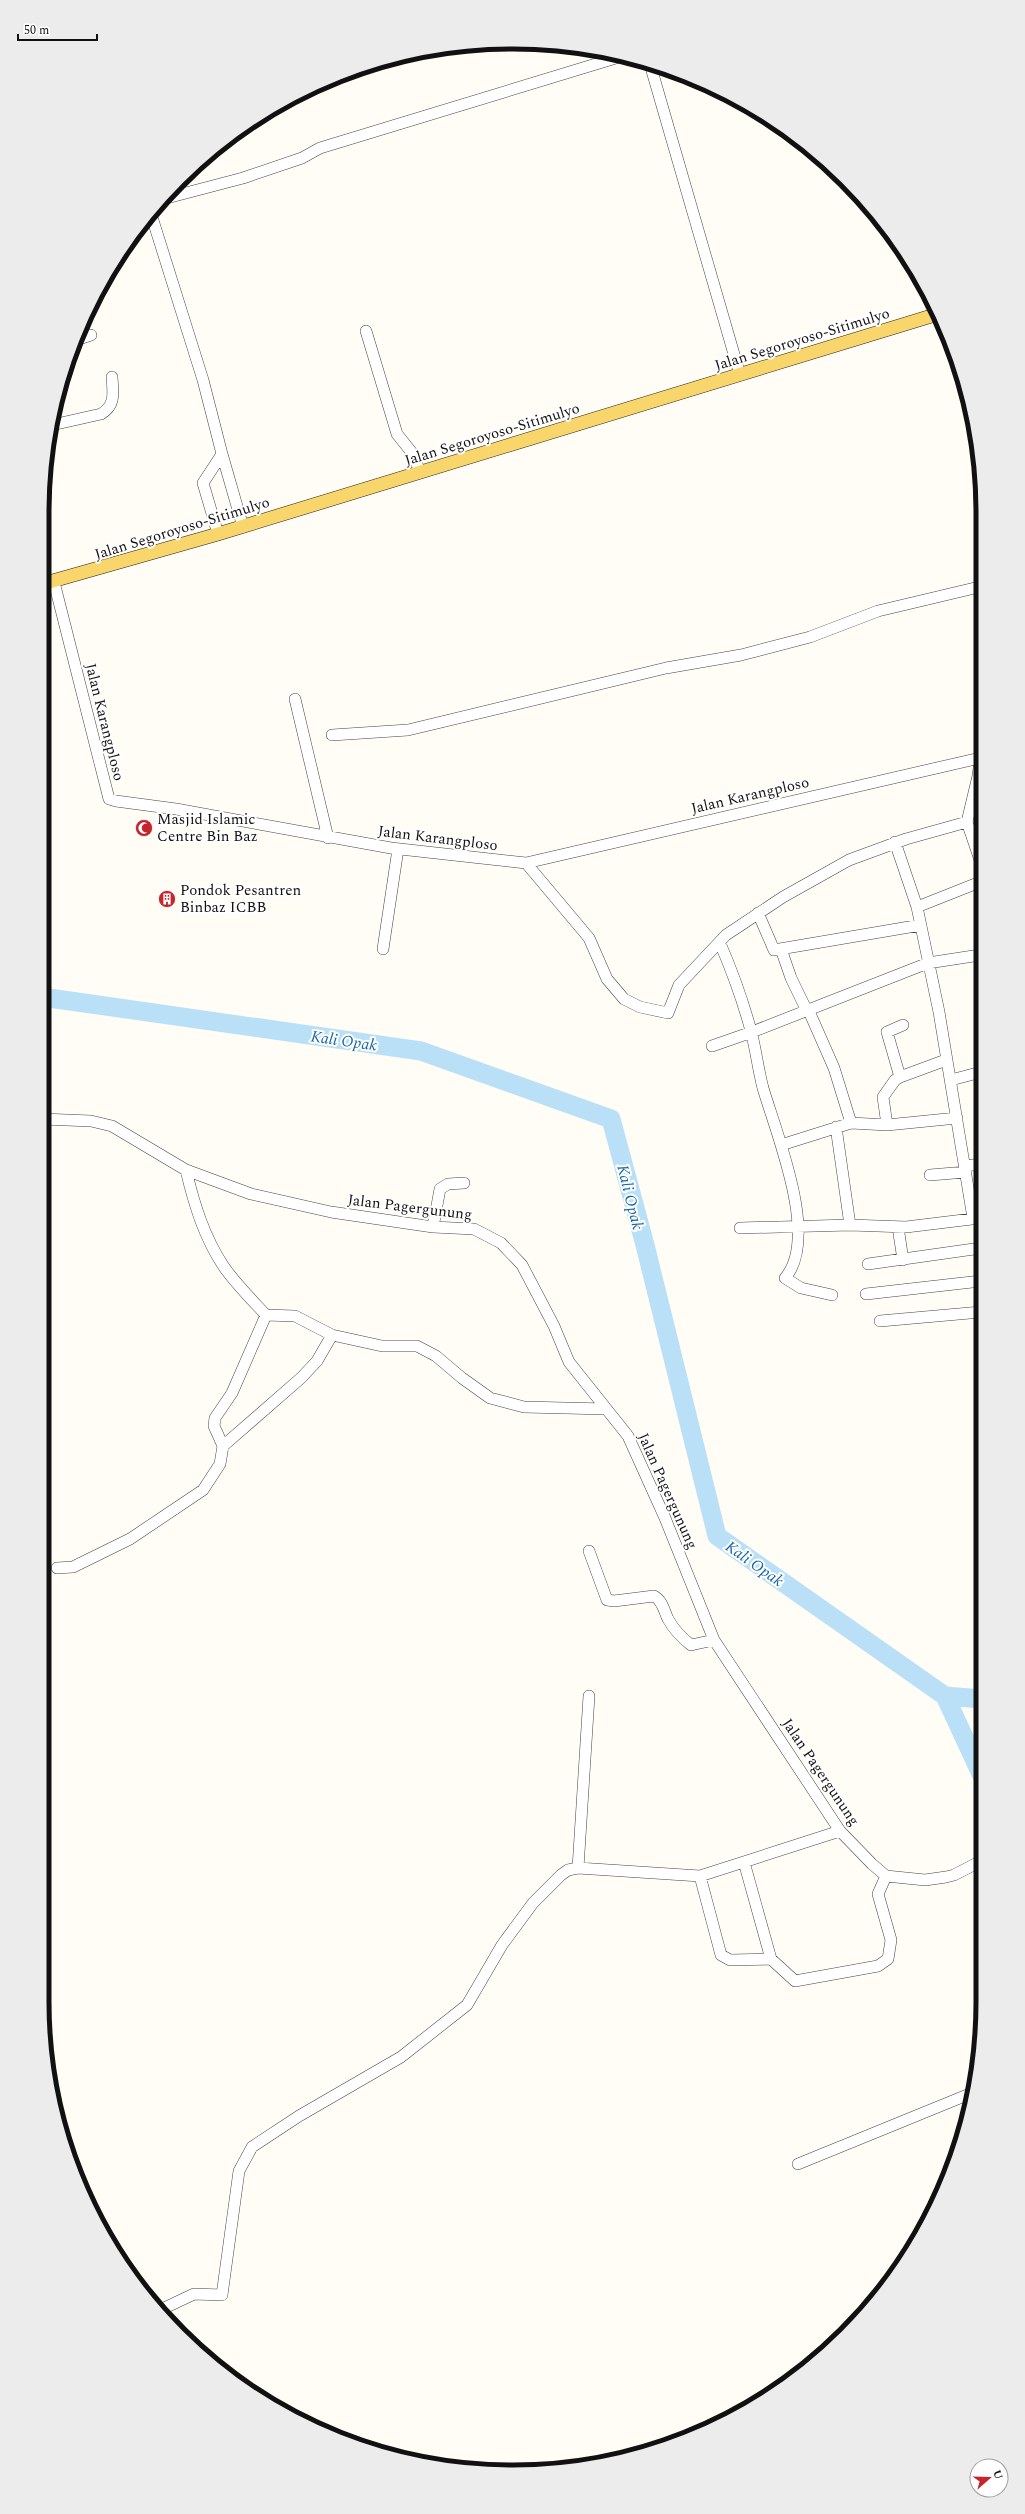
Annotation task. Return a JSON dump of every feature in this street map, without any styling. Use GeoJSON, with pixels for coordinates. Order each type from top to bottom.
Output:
{"type":"FeatureCollection","features":[{"type":"Feature","properties":{"kind":"main road","name":"Jalan Segoroyoso-Sitimulyo"},"geometry":{"type":"LineString","coordinates":[[49,583],[218,534],[932,316]]}},
{"type":"Feature","properties":{"kind":"street"},"geometry":{"type":"LineString","coordinates":[[175,196],[243,178],[302,158],[320,148],[611,60]]}},
{"type":"Feature","properties":{"kind":"street"},"geometry":{"type":"LineString","coordinates":[[652,71],[740,374]]}},
{"type":"Feature","properties":{"kind":"street"},"geometry":{"type":"LineString","coordinates":[[153,220],[203,380],[222,454],[243,526]]}},
{"type":"Feature","properties":{"kind":"street"},"geometry":{"type":"LineString","coordinates":[[366,331],[397,434],[413,454],[420,472]]}},
{"type":"Feature","properties":{"kind":"street"},"geometry":{"type":"LineString","coordinates":[[83,338],[91,335]]}},
{"type":"Feature","properties":{"kind":"street"},"geometry":{"type":"LineString","coordinates":[[58,425],[101,414],[108,410],[114,398],[112,378]]}},
{"type":"Feature","properties":{"kind":"street"},"geometry":{"type":"LineString","coordinates":[[218,534],[203,483],[222,454]]}},
{"type":"Feature","properties":{"kind":"street","name":"Jalan Karangploso"},"geometry":{"type":"LineString","coordinates":[[49,587],[109,799],[398,849],[526,863],[976,760]]}},
{"type":"Feature","properties":{"kind":"street"},"geometry":{"type":"LineString","coordinates":[[332,735],[408,730],[666,668],[741,655],[810,637],[878,611],[976,588]]}},
{"type":"Feature","properties":{"kind":"street"},"geometry":{"type":"LineString","coordinates":[[295,699],[328,838]]}},
{"type":"Feature","properties":{"kind":"street","name":"Jalan Karangploso"},"geometry":{"type":"LineString","coordinates":[[967,822],[976,784]]}},
{"type":"Feature","properties":{"kind":"street"},"geometry":{"type":"LineString","coordinates":[[526,863],[589,938],[607,979],[624,1000],[640,1007],[668,1013],[679,985],[726,935],[758,913],[849,860],[895,842],[967,822],[976,848]]}},
{"type":"Feature","properties":{"kind":"street"},"geometry":{"type":"LineString","coordinates":[[895,842],[917,907],[921,925],[939,1012],[965,1169],[976,1214]]}},
{"type":"Feature","properties":{"kind":"street"},"geometry":{"type":"LineString","coordinates":[[383,949],[398,849]]}},
{"type":"Feature","properties":{"kind":"street"},"geometry":{"type":"LineString","coordinates":[[917,907],[976,884]]}},
{"type":"Feature","properties":{"kind":"street"},"geometry":{"type":"LineString","coordinates":[[758,913],[774,950],[921,925]]}},
{"type":"Feature","properties":{"kind":"street"},"geometry":{"type":"LineString","coordinates":[[720,943],[752,1032],[762,1086],[794,1192],[798,1226],[793,1264],[785,1278],[801,1288],[832,1295]]}},
{"type":"Feature","properties":{"kind":"street"},"geometry":{"type":"LineString","coordinates":[[781,949],[791,978],[834,1068],[851,1123]]}},
{"type":"Feature","properties":{"kind":"street"},"geometry":{"type":"LineString","coordinates":[[712,1046],[752,1032],[807,1009],[928,963],[976,956]]}},
{"type":"Feature","properties":{"kind":"street"},"geometry":{"type":"LineString","coordinates":[[900,1077],[887,1032],[903,1026]]}},
{"type":"Feature","properties":{"kind":"street"},"geometry":{"type":"LineString","coordinates":[[888,1125],[883,1097],[895,1080],[946,1060]]}},
{"type":"Feature","properties":{"kind":"street"},"geometry":{"type":"LineString","coordinates":[[951,1080],[976,1073]]}},
{"type":"Feature","properties":{"kind":"street"},"geometry":{"type":"LineString","coordinates":[[781,1145],[851,1123],[888,1125],[957,1118]]}},
{"type":"Feature","properties":{"kind":"street","name":"Jalan Pagergunung"},"geometry":{"type":"LineString","coordinates":[[49,1119],[91,1121],[112,1126],[186,1170],[251,1194],[331,1212],[433,1227],[474,1229],[501,1243],[522,1265],[554,1326],[569,1362],[628,1436],[665,1518],[714,1640],[840,1831],[872,1864],[886,1876]]}},
{"type":"Feature","properties":{"kind":"street"},"geometry":{"type":"LineString","coordinates":[[836,1127],[850,1225]]}},
{"type":"Feature","properties":{"kind":"street"},"geometry":{"type":"LineString","coordinates":[[930,1175],[976,1166]]}},
{"type":"Feature","properties":{"kind":"street"},"geometry":{"type":"LineString","coordinates":[[186,1170],[195,1207],[206,1236],[224,1267],[266,1315],[295,1316],[332,1335],[382,1346],[417,1346],[436,1356],[474,1388],[497,1400],[524,1407],[606,1409]]}},
{"type":"Feature","properties":{"kind":"street"},"geometry":{"type":"LineString","coordinates":[[433,1227],[440,1189],[448,1184],[464,1183]]}},
{"type":"Feature","properties":{"kind":"street"},"geometry":{"type":"LineString","coordinates":[[740,1228],[850,1225],[898,1227],[976,1218]]}},
{"type":"Feature","properties":{"kind":"street"},"geometry":{"type":"LineString","coordinates":[[898,1227],[903,1260]]}},
{"type":"Feature","properties":{"kind":"street"},"geometry":{"type":"LineString","coordinates":[[868,1264],[976,1249]]}},
{"type":"Feature","properties":{"kind":"street"},"geometry":{"type":"LineString","coordinates":[[866,1294],[976,1282]]}},
{"type":"Feature","properties":{"kind":"street"},"geometry":{"type":"LineString","coordinates":[[880,1321],[976,1312]]}},
{"type":"Feature","properties":{"kind":"street"},"geometry":{"type":"LineString","coordinates":[[56,1568],[73,1567],[130,1539],[203,1490],[220,1464],[223,1446],[214,1426],[215,1418],[232,1393],[266,1315]]}},
{"type":"Feature","properties":{"kind":"street"},"geometry":{"type":"LineString","coordinates":[[223,1446],[301,1378],[317,1361],[332,1335]]}},
{"type":"Feature","properties":{"kind":"street"},"geometry":{"type":"LineString","coordinates":[[588,1551],[607,1600],[614,1601],[654,1596],[659,1598],[668,1620],[682,1639],[691,1645],[714,1640]]}},
{"type":"Feature","properties":{"kind":"street"},"geometry":{"type":"LineString","coordinates":[[578,1868],[589,1696]]}},
{"type":"Feature","properties":{"kind":"street"},"geometry":{"type":"LineString","coordinates":[[165,2308],[194,2294],[222,2295],[239,2171],[252,2147],[299,2116],[401,2057],[467,2005],[502,1945],[533,1903],[568,1870],[578,1868],[700,1876],[840,1831]]}},
{"type":"Feature","properties":{"kind":"street"},"geometry":{"type":"LineString","coordinates":[[744,1862],[771,1959],[796,1981],[878,1966],[888,1959],[891,1940],[878,1894],[886,1876],[925,1880],[954,1875],[976,1863]]}},
{"type":"Feature","properties":{"kind":"street"},"geometry":{"type":"LineString","coordinates":[[700,1876],[721,1955],[730,1960],[771,1959]]}},
{"type":"Feature","properties":{"kind":"street"},"geometry":{"type":"LineString","coordinates":[[798,2164],[966,2095]]}},
{"type":"Feature","properties":{"kind":"waterway","name":"Kali Opak"},"geometry":{"type":"LineString","coordinates":[[49,998],[421,1051],[611,1119],[645,1245],[717,1536],[945,1696],[976,1699]]}},
{"type":"Feature","properties":{"kind":"waterway"},"geometry":{"type":"LineString","coordinates":[[945,1696],[976,1763]]}},
{"type":"Feature","properties":{"kind":"place","name":"Masjid Islamic Centre Bin Baz"},"geometry":{"type":"Point","coordinates":[144,828]}},
{"type":"Feature","properties":{"kind":"place","name":"Pondok Pesantren Binbaz ICBB"},"geometry":{"type":"Point","coordinates":[167,899]}}]}
